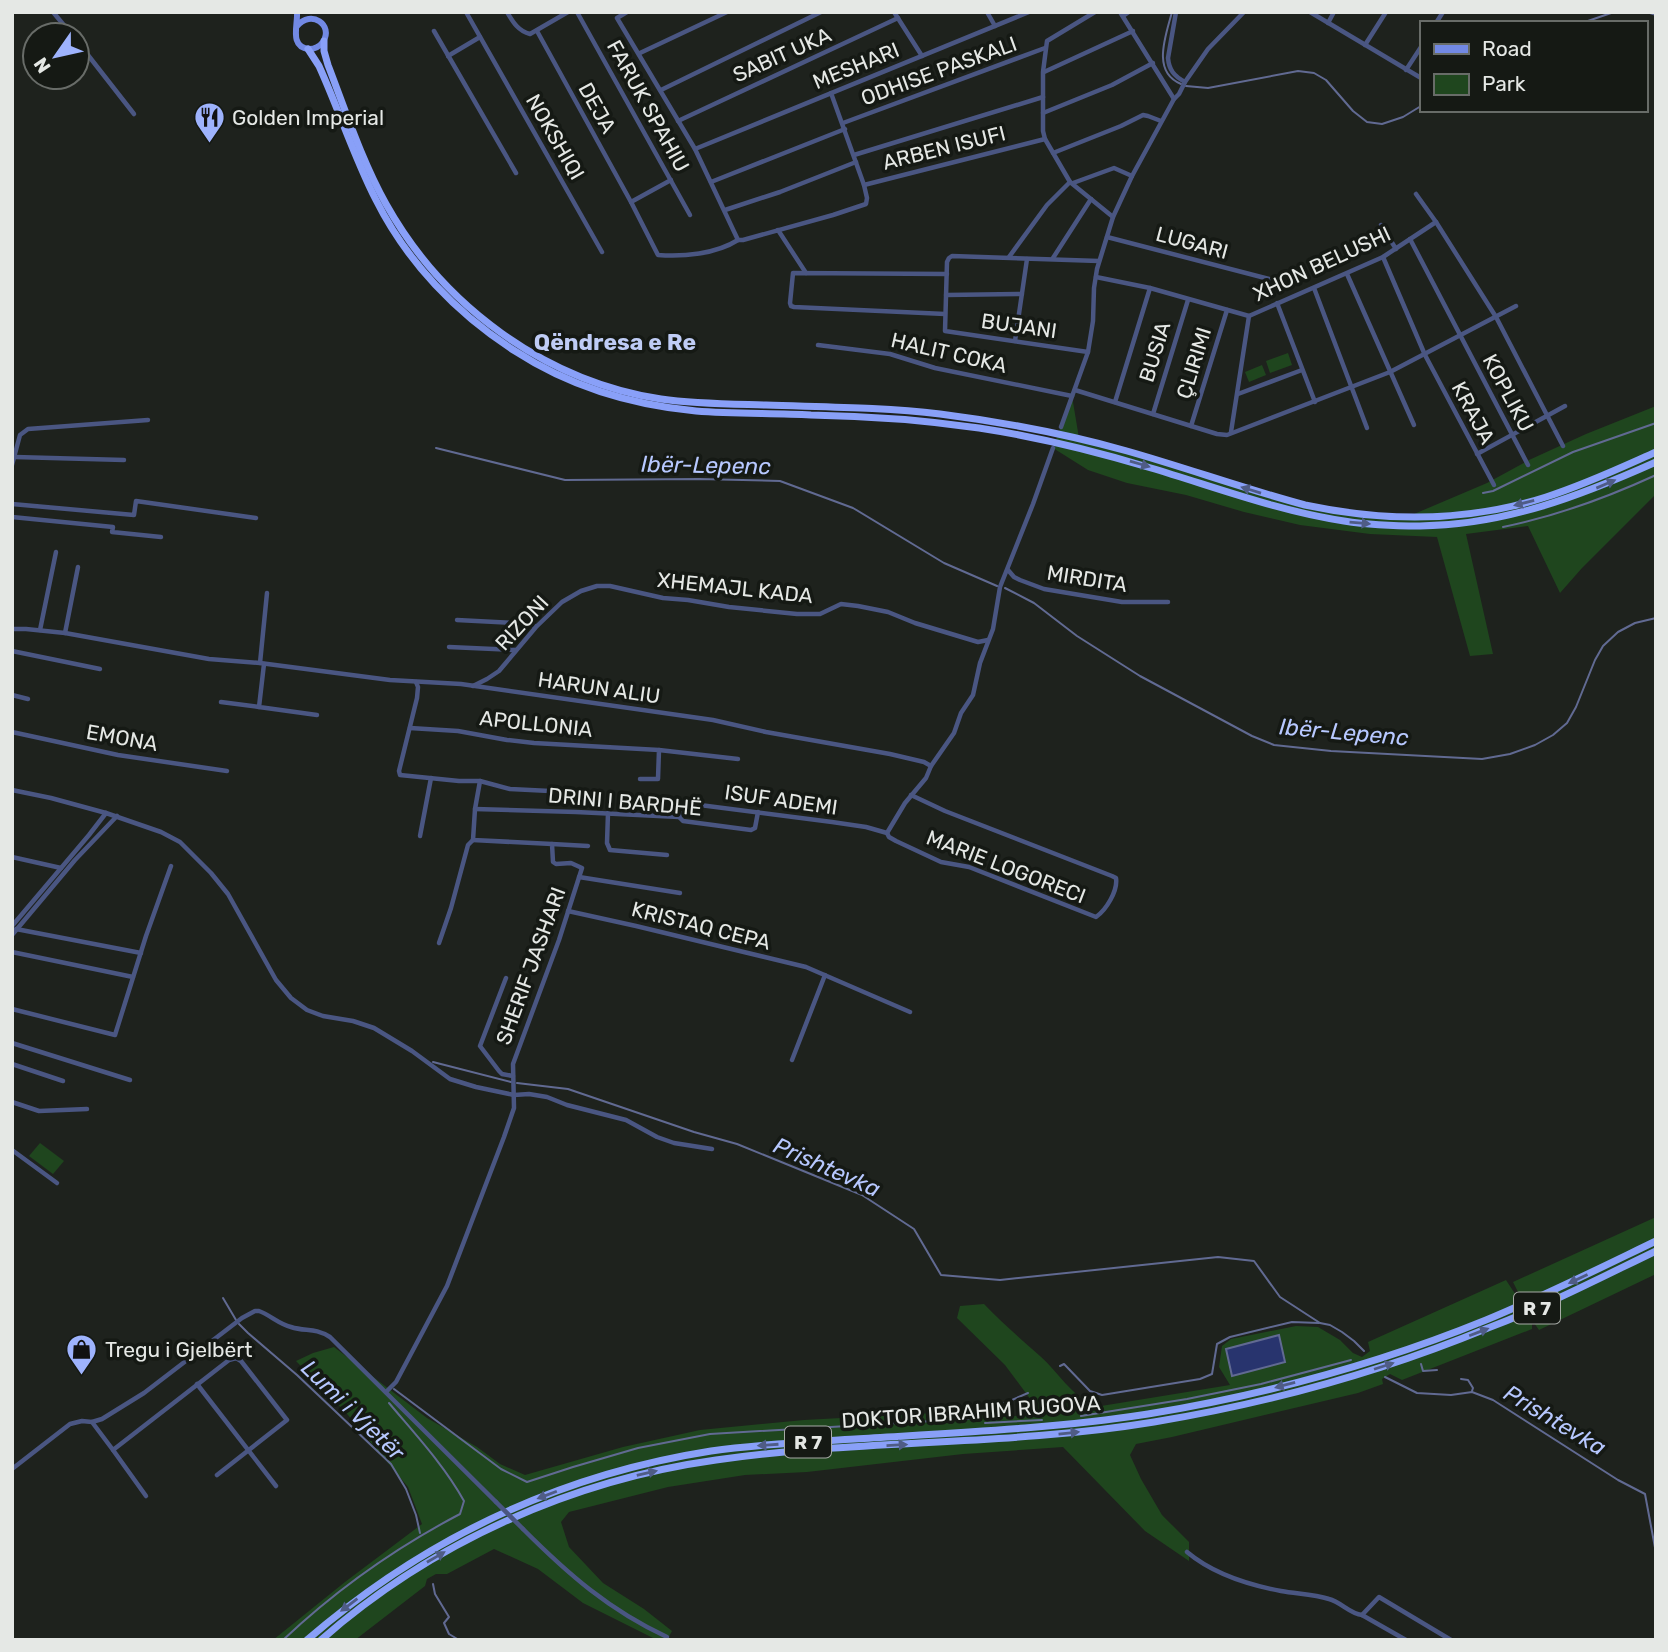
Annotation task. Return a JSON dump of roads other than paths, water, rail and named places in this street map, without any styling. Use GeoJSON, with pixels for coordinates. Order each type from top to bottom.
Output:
{"type":"FeatureCollection","features":[{"type":"Feature","properties":{"kind":"highway"},"geometry":{"type":"LineString","coordinates":[[324,41],[328,65],[372,176],[397,222],[422,259],[465,304],[502,334],[549,362],[630,393],[709,403],[896,410],[1006,424],[1104,445],[1306,505],[1378,516],[1438,516],[1507,507],[1577,486],[1656,452]]}},
{"type":"Feature","properties":{"kind":"highway"},"geometry":{"type":"LineString","coordinates":[[308,49],[324,78],[376,202],[405,248],[431,281],[471,319],[514,351],[569,379],[612,395],[693,411],[903,419],[1010,433],[1127,460],[1303,513],[1378,525],[1440,525],[1508,516],[1580,495],[1656,462]]}},
{"type":"Feature","properties":{"kind":"highway","name":"DOKTOR IBRAHIM RUGOVA"},"geometry":{"type":"LineString","coordinates":[[307,1640],[376,1585],[444,1542],[512,1508],[623,1469],[677,1457],[746,1447],[1083,1423],[1170,1410],[1249,1394],[1362,1364],[1461,1330],[1528,1302],[1656,1241]]}},
{"type":"Feature","properties":{"kind":"highway","name":"DOKTOR IBRAHIM RUGOVA"},"geometry":{"type":"LineString","coordinates":[[321,1640],[393,1585],[459,1545],[517,1516],[608,1483],[679,1466],[726,1459],[1085,1431],[1161,1421],[1251,1403],[1354,1376],[1440,1347],[1551,1301],[1656,1251]]}},
{"type":"Feature","properties":{"kind":"main road"},"geometry":{"type":"LineString","coordinates":[[297,12],[295,36],[297,41],[308,49],[317,47],[326,37],[323,24],[310,12]]}},
{"type":"Feature","properties":{"kind":"main road"},"geometry":{"type":"LineString","coordinates":[[296,26],[307,18],[316,19]]}},
{"type":"Feature","properties":{"kind":"street","name":"NOKSHIQI"},"geometry":{"type":"LineString","coordinates":[[466,12],[602,252]]}},
{"type":"Feature","properties":{"kind":"street"},"geometry":{"type":"LineString","coordinates":[[507,12],[522,32],[530,34],[568,12]]}},
{"type":"Feature","properties":{"kind":"street","name":"FARUK SPAHIU"},"geometry":{"type":"LineString","coordinates":[[577,12],[690,215]]}},
{"type":"Feature","properties":{"kind":"street"},"geometry":{"type":"LineString","coordinates":[[627,12],[617,18],[695,149],[738,240],[864,205],[868,202],[864,185]]}},
{"type":"Feature","properties":{"kind":"street"},"geometry":{"type":"LineString","coordinates":[[640,53],[727,12]]}},
{"type":"Feature","properties":{"kind":"street"},"geometry":{"type":"LineString","coordinates":[[661,90],[821,12]]}},
{"type":"Feature","properties":{"kind":"street"},"geometry":{"type":"LineString","coordinates":[[894,12],[922,56]]}},
{"type":"Feature","properties":{"kind":"street"},"geometry":{"type":"LineString","coordinates":[[987,12],[995,26]]}},
{"type":"Feature","properties":{"kind":"street","name":"MESHARI"},"geometry":{"type":"LineString","coordinates":[[695,149],[1029,12]]}},
{"type":"Feature","properties":{"kind":"street","name":"ODHISE PASKALI"},"geometry":{"type":"LineString","coordinates":[[711,182],[844,126],[1045,48],[1049,39],[1096,12]]}},
{"type":"Feature","properties":{"kind":"street"},"geometry":{"type":"LineString","coordinates":[[1129,12],[1122,14],[1174,99]]}},
{"type":"Feature","properties":{"kind":"street"},"geometry":{"type":"LineString","coordinates":[[1176,12],[1168,49],[1168,65],[1174,74],[1185,82]]}},
{"type":"Feature","properties":{"kind":"street"},"geometry":{"type":"LineString","coordinates":[[1061,427],[1088,352],[1096,277],[1113,218],[1132,176],[1174,99],[1208,49],[1244,12]]}},
{"type":"Feature","properties":{"kind":"street"},"geometry":{"type":"LineString","coordinates":[[1310,12],[1420,77]]}},
{"type":"Feature","properties":{"kind":"street"},"geometry":{"type":"LineString","coordinates":[[1328,23],[1334,12]]}},
{"type":"Feature","properties":{"kind":"street"},"geometry":{"type":"LineString","coordinates":[[1365,45],[1386,12]]}},
{"type":"Feature","properties":{"kind":"street","name":"SABIT UKA"},"geometry":{"type":"LineString","coordinates":[[678,121],[898,18]]}},
{"type":"Feature","properties":{"kind":"street"},"geometry":{"type":"LineString","coordinates":[[434,31],[516,173]]}},
{"type":"Feature","properties":{"kind":"street","name":"DEJA"},"geometry":{"type":"LineString","coordinates":[[537,31],[631,202],[657,256],[695,254],[738,240]]}},
{"type":"Feature","properties":{"kind":"street"},"geometry":{"type":"LineString","coordinates":[[1043,72],[1133,31]]}},
{"type":"Feature","properties":{"kind":"street"},"geometry":{"type":"LineString","coordinates":[[449,56],[480,37]]}},
{"type":"Feature","properties":{"kind":"street"},"geometry":{"type":"LineString","coordinates":[[1045,48],[1045,139],[1071,183],[1113,218]]}},
{"type":"Feature","properties":{"kind":"street"},"geometry":{"type":"LineString","coordinates":[[1406,70],[1420,49]]}},
{"type":"Feature","properties":{"kind":"street"},"geometry":{"type":"LineString","coordinates":[[91,59],[134,114]]}},
{"type":"Feature","properties":{"kind":"street"},"geometry":{"type":"LineString","coordinates":[[1043,113],[1112,85],[1153,63]]}},
{"type":"Feature","properties":{"kind":"street","name":"ARBEN ISUFI"},"geometry":{"type":"LineString","coordinates":[[831,93],[864,185],[1045,139]]}},
{"type":"Feature","properties":{"kind":"street"},"geometry":{"type":"LineString","coordinates":[[854,155],[1043,97]]}},
{"type":"Feature","properties":{"kind":"street"},"geometry":{"type":"LineString","coordinates":[[1053,153],[1143,116],[1161,121]]}},
{"type":"Feature","properties":{"kind":"street"},"geometry":{"type":"LineString","coordinates":[[725,210],[856,162]]}},
{"type":"Feature","properties":{"kind":"street"},"geometry":{"type":"LineString","coordinates":[[1008,258],[1047,205],[1071,183],[1114,168],[1132,176]]}},
{"type":"Feature","properties":{"kind":"street"},"geometry":{"type":"LineString","coordinates":[[631,202],[671,180]]}},
{"type":"Feature","properties":{"kind":"street"},"geometry":{"type":"LineString","coordinates":[[1416,194],[1496,317],[1563,446]]}},
{"type":"Feature","properties":{"kind":"street"},"geometry":{"type":"LineString","coordinates":[[1053,259],[1091,199]]}},
{"type":"Feature","properties":{"kind":"street","name":"XHON BELUSHI"},"geometry":{"type":"LineString","coordinates":[[1096,277],[1150,288],[1249,316],[1383,257],[1436,222]]}},
{"type":"Feature","properties":{"kind":"street"},"geometry":{"type":"LineString","coordinates":[[1381,225],[1396,249]]}},
{"type":"Feature","properties":{"kind":"street"},"geometry":{"type":"LineString","coordinates":[[778,230],[806,273]]}},
{"type":"Feature","properties":{"kind":"street","name":"LUGARI"},"geometry":{"type":"LineString","coordinates":[[1107,237],[1269,279]]}},
{"type":"Feature","properties":{"kind":"street","name":"KOPLIKU"},"geometry":{"type":"LineString","coordinates":[[1410,239],[1528,465]]}},
{"type":"Feature","properties":{"kind":"street"},"geometry":{"type":"LineString","coordinates":[[947,274],[793,273],[790,303],[792,307],[945,314],[948,260],[953,256],[1099,261]]}},
{"type":"Feature","properties":{"kind":"street","name":"KRAJA"},"geometry":{"type":"LineString","coordinates":[[1383,257],[1425,355],[1494,485]]}},
{"type":"Feature","properties":{"kind":"street"},"geometry":{"type":"LineString","coordinates":[[1015,341],[1027,259]]}},
{"type":"Feature","properties":{"kind":"street"},"geometry":{"type":"LineString","coordinates":[[1346,274],[1414,425]]}},
{"type":"Feature","properties":{"kind":"street"},"geometry":{"type":"LineString","coordinates":[[1115,402],[1150,288]]}},
{"type":"Feature","properties":{"kind":"street"},"geometry":{"type":"LineString","coordinates":[[1314,288],[1367,428]]}},
{"type":"Feature","properties":{"kind":"street"},"geometry":{"type":"LineString","coordinates":[[946,295],[1022,294]]}},
{"type":"Feature","properties":{"kind":"street","name":"BUSIA"},"geometry":{"type":"LineString","coordinates":[[1153,414],[1188,300]]}},
{"type":"Feature","properties":{"kind":"street"},"geometry":{"type":"LineString","coordinates":[[1277,303],[1315,402]]}},
{"type":"Feature","properties":{"kind":"street"},"geometry":{"type":"LineString","coordinates":[[1075,390],[1222,435],[1390,372],[1516,306]]}},
{"type":"Feature","properties":{"kind":"street","name":"ÇLIRIMI"},"geometry":{"type":"LineString","coordinates":[[1191,426],[1227,310]]}},
{"type":"Feature","properties":{"kind":"street","name":"BUJANI"},"geometry":{"type":"LineString","coordinates":[[945,314],[945,331],[1088,352]]}},
{"type":"Feature","properties":{"kind":"street"},"geometry":{"type":"LineString","coordinates":[[1231,433],[1249,316]]}},
{"type":"Feature","properties":{"kind":"street","name":"HALIT COKA"},"geometry":{"type":"LineString","coordinates":[[818,345],[890,354],[935,368],[1072,396]]}},
{"type":"Feature","properties":{"kind":"street"},"geometry":{"type":"LineString","coordinates":[[1238,394],[1302,370]]}},
{"type":"Feature","properties":{"kind":"street"},"geometry":{"type":"LineString","coordinates":[[1477,454],[1565,406]]}},
{"type":"Feature","properties":{"kind":"street"},"geometry":{"type":"LineString","coordinates":[[12,465],[20,435],[29,429],[148,420]]}},
{"type":"Feature","properties":{"kind":"street"},"geometry":{"type":"LineString","coordinates":[[887,833],[911,795],[926,778],[954,733],[961,713],[973,695],[980,663],[993,629],[998,594],[1053,448]]}},
{"type":"Feature","properties":{"kind":"street"},"geometry":{"type":"LineString","coordinates":[[15,457],[124,460]]}},
{"type":"Feature","properties":{"kind":"street"},"geometry":{"type":"LineString","coordinates":[[12,504],[134,515],[136,501],[256,518]]}},
{"type":"Feature","properties":{"kind":"street"},"geometry":{"type":"LineString","coordinates":[[12,517],[113,527],[112,532],[161,537]]}},
{"type":"Feature","properties":{"kind":"street"},"geometry":{"type":"LineString","coordinates":[[40,630],[56,552]]}},
{"type":"Feature","properties":{"kind":"street"},"geometry":{"type":"LineString","coordinates":[[65,633],[78,567]]}},
{"type":"Feature","properties":{"kind":"street","name":"MIRDITA"},"geometry":{"type":"LineString","coordinates":[[1008,569],[1014,577],[1044,589],[1122,602],[1168,602]]}},
{"type":"Feature","properties":{"kind":"street","name":"XHEMAJL KADA"},"geometry":{"type":"LineString","coordinates":[[597,586],[610,586],[663,598],[797,614],[820,614],[841,604],[858,606],[888,612],[978,642],[988,640]]}},
{"type":"Feature","properties":{"kind":"street","name":"RIZONI"},"geometry":{"type":"LineString","coordinates":[[473,685],[499,671],[536,626],[562,602],[574,594],[597,586]]}},
{"type":"Feature","properties":{"kind":"street"},"geometry":{"type":"LineString","coordinates":[[259,707],[267,593]]}},
{"type":"Feature","properties":{"kind":"street"},"geometry":{"type":"LineString","coordinates":[[457,620],[536,626]]}},
{"type":"Feature","properties":{"kind":"street","name":"HARUN ALIU"},"geometry":{"type":"LineString","coordinates":[[12,629],[65,633],[209,659],[416,682],[473,685],[731,723],[766,732],[890,754],[931,766]]}},
{"type":"Feature","properties":{"kind":"street"},"geometry":{"type":"LineString","coordinates":[[449,647],[516,650]]}},
{"type":"Feature","properties":{"kind":"street"},"geometry":{"type":"LineString","coordinates":[[12,652],[100,669]]}},
{"type":"Feature","properties":{"kind":"street"},"geometry":{"type":"LineString","coordinates":[[416,682],[417,698],[399,773],[401,776],[480,781],[510,789],[590,793]]}},
{"type":"Feature","properties":{"kind":"street"},"geometry":{"type":"LineString","coordinates":[[12,695],[28,699]]}},
{"type":"Feature","properties":{"kind":"street"},"geometry":{"type":"LineString","coordinates":[[220,702],[317,715]]}},
{"type":"Feature","properties":{"kind":"street","name":"APOLLONIA"},"geometry":{"type":"LineString","coordinates":[[410,728],[458,731],[534,743],[738,759]]}},
{"type":"Feature","properties":{"kind":"street","name":"EMONA"},"geometry":{"type":"LineString","coordinates":[[12,732],[118,755],[228,771]]}},
{"type":"Feature","properties":{"kind":"street"},"geometry":{"type":"LineString","coordinates":[[640,779],[657,779],[659,751]]}},
{"type":"Feature","properties":{"kind":"street"},"geometry":{"type":"LineString","coordinates":[[420,836],[431,778]]}},
{"type":"Feature","properties":{"kind":"street"},"geometry":{"type":"LineString","coordinates":[[473,841],[480,781]]}},
{"type":"Feature","properties":{"kind":"street"},"geometry":{"type":"LineString","coordinates":[[12,790],[117,816],[162,832],[180,842],[228,894],[276,980],[307,1010],[374,1028],[450,1079],[476,1087],[547,1097],[626,1120],[674,1143],[712,1149]]}},
{"type":"Feature","properties":{"kind":"street","name":"MARIE LOGORECI"},"geometry":{"type":"LineString","coordinates":[[887,833],[889,837],[941,862],[969,867],[1093,917],[1098,917],[1110,900],[1117,882],[1112,876],[945,811],[911,795]]}},
{"type":"Feature","properties":{"kind":"street","name":"ISUF ADEMI"},"geometry":{"type":"LineString","coordinates":[[678,817],[687,804],[866,827],[887,833]]}},
{"type":"Feature","properties":{"kind":"street","name":"DRINI I BARDHË"},"geometry":{"type":"LineString","coordinates":[[475,809],[678,817],[682,821],[751,830],[755,828],[758,812]]}},
{"type":"Feature","properties":{"kind":"street"},"geometry":{"type":"LineString","coordinates":[[14,927],[79,852],[106,813]]}},
{"type":"Feature","properties":{"kind":"street"},"geometry":{"type":"LineString","coordinates":[[608,813],[607,843],[610,850],[667,855]]}},
{"type":"Feature","properties":{"kind":"street"},"geometry":{"type":"LineString","coordinates":[[12,935],[14,927],[61,868],[117,816]]}},
{"type":"Feature","properties":{"kind":"street"},"geometry":{"type":"LineString","coordinates":[[439,943],[468,845],[473,841],[588,846]]}},
{"type":"Feature","properties":{"kind":"street","name":"SHERIF JASHARI"},"geometry":{"type":"LineString","coordinates":[[513,1078],[513,1064],[582,868],[572,863],[553,862],[552,844]]}},
{"type":"Feature","properties":{"kind":"street"},"geometry":{"type":"LineString","coordinates":[[12,857],[61,868]]}},
{"type":"Feature","properties":{"kind":"street"},"geometry":{"type":"LineString","coordinates":[[12,1009],[115,1035],[171,866]]}},
{"type":"Feature","properties":{"kind":"street"},"geometry":{"type":"LineString","coordinates":[[579,877],[680,893]]}},
{"type":"Feature","properties":{"kind":"street","name":"KRISTAQ CEPA"},"geometry":{"type":"LineString","coordinates":[[568,911],[806,967],[910,1012]]}},
{"type":"Feature","properties":{"kind":"street"},"geometry":{"type":"LineString","coordinates":[[14,927],[141,953]]}},
{"type":"Feature","properties":{"kind":"street"},"geometry":{"type":"LineString","coordinates":[[12,952],[133,978]]}},
{"type":"Feature","properties":{"kind":"street"},"geometry":{"type":"LineString","coordinates":[[792,1060],[825,975]]}},
{"type":"Feature","properties":{"kind":"street"},"geometry":{"type":"LineString","coordinates":[[386,1392],[396,1382],[447,1286],[508,1126],[513,1108],[513,1078],[502,1074],[480,1046],[506,978]]}},
{"type":"Feature","properties":{"kind":"street"},"geometry":{"type":"LineString","coordinates":[[12,1043],[130,1080]]}},
{"type":"Feature","properties":{"kind":"street"},"geometry":{"type":"LineString","coordinates":[[12,1064],[63,1080]]}},
{"type":"Feature","properties":{"kind":"street"},"geometry":{"type":"LineString","coordinates":[[12,1102],[39,1111],[87,1109]]}},
{"type":"Feature","properties":{"kind":"street"},"geometry":{"type":"LineString","coordinates":[[12,1150],[57,1184]]}},
{"type":"Feature","properties":{"kind":"street"},"geometry":{"type":"LineString","coordinates":[[12,1469],[74,1422],[102,1419],[144,1393],[242,1318],[255,1311],[264,1312],[292,1328],[324,1332],[337,1342],[568,1573],[630,1618],[667,1637]]}},
{"type":"Feature","properties":{"kind":"street"},"geometry":{"type":"LineString","coordinates":[[113,1450],[233,1357],[239,1359],[287,1420],[217,1475]]}},
{"type":"Feature","properties":{"kind":"street"},"geometry":{"type":"LineString","coordinates":[[197,1384],[276,1486]]}},
{"type":"Feature","properties":{"kind":"street"},"geometry":{"type":"LineString","coordinates":[[93,1422],[146,1496]]}},
{"type":"Feature","properties":{"kind":"street"},"geometry":{"type":"LineString","coordinates":[[1187,1552],[1198,1561],[1242,1581],[1282,1592],[1333,1600],[1406,1640]]}},
{"type":"Feature","properties":{"kind":"street"},"geometry":{"type":"LineString","coordinates":[[1362,1615],[1379,1597],[1451,1640]]}},
{"type":"Feature","properties":{"kind":"water"},"geometry":{"type":"Polygon","coordinates":[[[1279,1335],[1285,1362],[1232,1376],[1226,1349],[1279,1335]]]}},
{"type":"Feature","properties":{"kind":"waterway","name":"Ibër-Lepenc"},"geometry":{"type":"LineString","coordinates":[[1172,12],[1164,42],[1163,62],[1166,71],[1181,84]]}},
{"type":"Feature","properties":{"kind":"waterway","name":"Ibër-Lepenc"},"geometry":{"type":"LineString","coordinates":[[1588,21],[1614,12]]}},
{"type":"Feature","properties":{"kind":"waterway","name":"Ibër-Lepenc"},"geometry":{"type":"LineString","coordinates":[[1641,12],[1656,15]]}},
{"type":"Feature","properties":{"kind":"waterway","name":"Ibër-Lepenc"},"geometry":{"type":"LineString","coordinates":[[1186,86],[1208,88],[1298,71],[1314,73],[1326,80],[1353,111],[1367,122],[1382,124],[1403,117],[1420,107]]}},
{"type":"Feature","properties":{"kind":"waterway"},"geometry":{"type":"LineString","coordinates":[[1483,493],[1493,491],[1573,452],[1656,423]]}},
{"type":"Feature","properties":{"kind":"waterway","name":"Ibër-Lepenc"},"geometry":{"type":"LineString","coordinates":[[436,448],[565,480],[780,481],[853,508],[944,563],[997,586]]}},
{"type":"Feature","properties":{"kind":"waterway"},"geometry":{"type":"LineString","coordinates":[[1503,527],[1581,505],[1656,475]]}},
{"type":"Feature","properties":{"kind":"waterway","name":"Ibër-Lepenc"},"geometry":{"type":"LineString","coordinates":[[1005,588],[1034,603],[1077,636],[1140,676],[1274,745],[1331,751],[1482,759],[1510,754],[1553,735],[1567,723],[1576,707],[1603,646],[1618,632],[1635,623],[1656,618]]}},
{"type":"Feature","properties":{"kind":"waterway","name":"Prishtevka"},"geometry":{"type":"LineString","coordinates":[[433,1062],[511,1082]]}},
{"type":"Feature","properties":{"kind":"waterway","name":"Prishtevka"},"geometry":{"type":"LineString","coordinates":[[517,1083],[568,1089],[737,1144],[862,1195],[914,1229],[941,1275],[1000,1280],[1218,1257],[1254,1261],[1280,1297],[1320,1323],[1342,1332],[1364,1351]]}},
{"type":"Feature","properties":{"kind":"waterway","name":"Lumi i Vjetër"},"geometry":{"type":"LineString","coordinates":[[223,1298],[236,1320]]}},
{"type":"Feature","properties":{"kind":"waterway"},"geometry":{"type":"LineString","coordinates":[[1060,1366],[1064,1364],[1090,1391],[1102,1395],[1200,1379],[1212,1374],[1217,1344],[1230,1337],[1292,1322],[1319,1323]]}},
{"type":"Feature","properties":{"kind":"waterway","name":"Lumi i Vjetër"},"geometry":{"type":"LineString","coordinates":[[239,1324],[391,1464],[406,1489],[420,1533]]}},
{"type":"Feature","properties":{"kind":"waterway"},"geometry":{"type":"LineString","coordinates":[[1081,1416],[1261,1384],[1351,1360]]}},
{"type":"Feature","properties":{"kind":"waterway"},"geometry":{"type":"LineString","coordinates":[[1421,1364],[1423,1371],[1437,1370]]}},
{"type":"Feature","properties":{"kind":"waterway","name":"Prishtevka"},"geometry":{"type":"LineString","coordinates":[[1385,1377],[1417,1393],[1451,1395],[1472,1392],[1493,1400],[1618,1480],[1645,1494],[1656,1553]]}},
{"type":"Feature","properties":{"kind":"waterway"},"geometry":{"type":"LineString","coordinates":[[1461,1379],[1468,1380],[1472,1391]]}},
{"type":"Feature","properties":{"kind":"waterway"},"geometry":{"type":"LineString","coordinates":[[394,1389],[501,1469],[527,1482],[638,1448],[710,1434],[968,1419],[1028,1393]]}},
{"type":"Feature","properties":{"kind":"waterway","name":"Lumi i Vjetër"},"geometry":{"type":"LineString","coordinates":[[283,1640],[367,1571],[460,1514],[464,1501],[448,1475],[389,1403]]}},
{"type":"Feature","properties":{"kind":"waterway"},"geometry":{"type":"LineString","coordinates":[[985,1423],[1042,1420]]}},
{"type":"Feature","properties":{"kind":"waterway","name":"Lumi i Vjetër"},"geometry":{"type":"LineString","coordinates":[[433,1584],[435,1594],[449,1617],[444,1623],[449,1634],[459,1640]]}},
{"type":"Feature","properties":{"kind":"place","name":"Golden Imperial"},"geometry":{"type":"Point","coordinates":[209,145]}},
{"type":"Feature","properties":{"kind":"place","name":"Tregu i Gjelbërt"},"geometry":{"type":"Point","coordinates":[82,1377]}},
{"type":"Feature","properties":{"kind":"district","name":"Qëndresa e Re"},"geometry":{"type":"Point","coordinates":[615,342]}}]}
